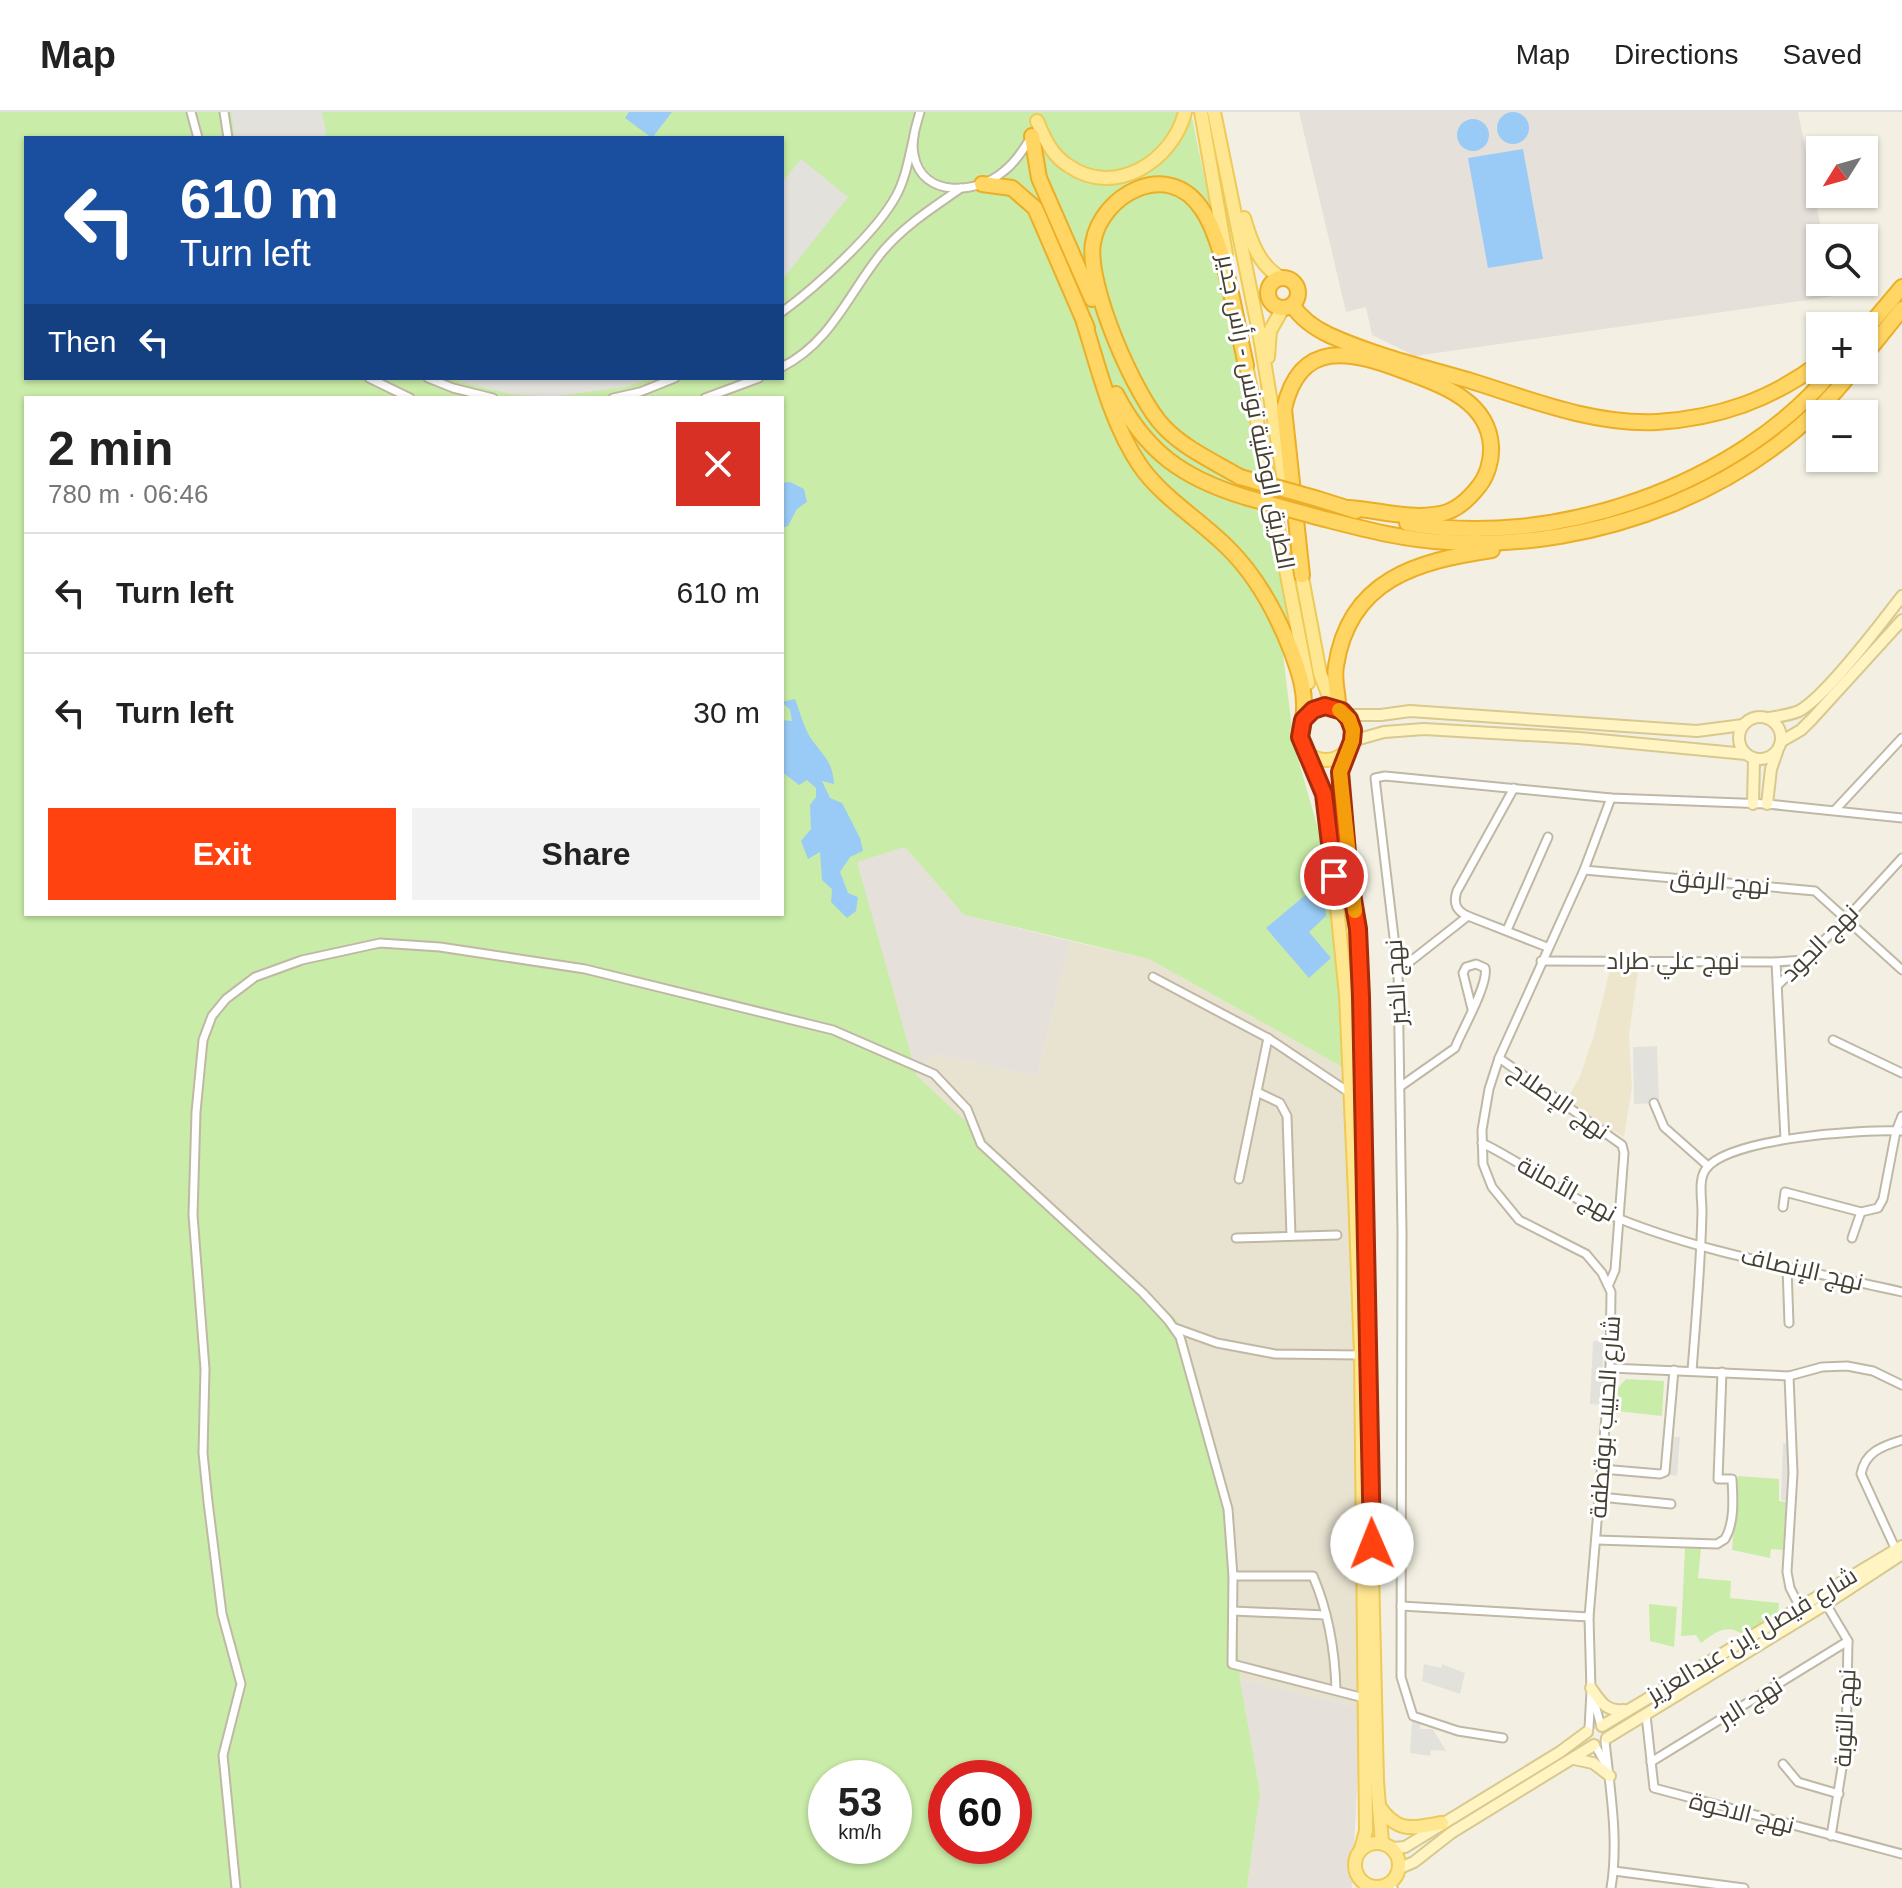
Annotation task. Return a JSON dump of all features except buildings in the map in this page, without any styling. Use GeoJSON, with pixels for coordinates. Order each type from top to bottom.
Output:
{"type":"FeatureCollection","features":[{"type":"Feature","properties":{"kind":"highway"},"geometry":{"type":"LineString","coordinates":[[1032,136],[1039,178],[1142,410],[1157,430],[1177,448],[1208,467],[1413,524],[1467,528],[1521,525],[1601,512],[1667,489],[1719,463],[1784,419],[1820,384]]}},
{"type":"Feature","properties":{"kind":"highway"},"geometry":{"type":"LineString","coordinates":[[982,184],[1012,188],[1035,208],[1117,396],[1133,425],[1150,446],[1195,478],[1245,497],[1387,535],[1442,542],[1489,543],[1556,536]]}},
{"type":"Feature","properties":{"kind":"highway"},"geometry":{"type":"LineString","coordinates":[[1240,477],[1184,444],[1162,425],[1143,397],[1109,322],[1094,278],[1091,255],[1094,236],[1103,215],[1119,198],[1139,188],[1158,184],[1179,190],[1197,201],[1216,237],[1246,365]]}},
{"type":"Feature","properties":{"kind":"highway"},"geometry":{"type":"LineString","coordinates":[[1287,306],[1297,297],[1297,287],[1291,280],[1281,278],[1271,283],[1268,293],[1272,303],[1287,306],[1315,327],[1352,344],[1546,405],[1612,420],[1655,422],[1730,410],[1778,391],[1806,372]]}},
{"type":"Feature","properties":{"kind":"highway"},"geometry":{"type":"LineString","coordinates":[[1878,333],[1902,287]]}},
{"type":"Feature","properties":{"kind":"highway"},"geometry":{"type":"LineString","coordinates":[[1084,322],[1115,414],[1127,444],[1141,467],[1238,558],[1268,599],[1298,669],[1306,701],[1306,716]]}},
{"type":"Feature","properties":{"kind":"highway"},"geometry":{"type":"LineString","coordinates":[[1302,575],[1284,409],[1289,388],[1306,366],[1333,354],[1378,361],[1451,390],[1466,400],[1484,420],[1491,451],[1486,473],[1475,492],[1450,512],[1422,516],[1349,508]]}},
{"type":"Feature","properties":{"kind":"highway"},"geometry":{"type":"LineString","coordinates":[[1339,710],[1335,675],[1342,640],[1356,614],[1382,586],[1399,574],[1429,561],[1638,517],[1717,482],[1758,458],[1795,430],[1841,384]]}},
{"type":"Feature","properties":{"kind":"main road"},"geometry":{"type":"LineString","coordinates":[[1038,116],[1045,141],[1068,166],[1086,175],[1110,178],[1134,172],[1156,160],[1179,132],[1185,112]]}},
{"type":"Feature","properties":{"kind":"main road","name":"الطريق الوطنية تونس - رأس جدير"},"geometry":{"type":"LineString","coordinates":[[1201,112],[1311,699],[1306,716]]}},
{"type":"Feature","properties":{"kind":"main road","name":"الطريق الوطنية تونس - رأس جدير"},"geometry":{"type":"LineString","coordinates":[[1214,112],[1266,372],[1272,420],[1320,673],[1339,710]]}},
{"type":"Feature","properties":{"kind":"main road"},"geometry":{"type":"LineString","coordinates":[[1222,153],[1233,174],[1255,252],[1271,272],[1281,278]]}},
{"type":"Feature","properties":{"kind":"main road"},"geometry":{"type":"LineString","coordinates":[[1266,372],[1270,331],[1287,306]]}},
{"type":"Feature","properties":{"kind":"main road"},"geometry":{"type":"LineString","coordinates":[[1361,1849],[1367,1845],[1387,1846],[1397,1854],[1400,1868],[1389,1886],[1360,1884],[1355,1861],[1366,1831],[1361,1355],[1346,995],[1324,794],[1300,737],[1306,716],[1321,707],[1339,710],[1353,730],[1340,772],[1349,876],[1358,929],[1361,997],[1378,1804],[1387,1846]]}},
{"type":"Feature","properties":{"kind":"main road"},"geometry":{"type":"LineString","coordinates":[[1308,753],[1319,759],[1332,760],[1350,746]]}},
{"type":"Feature","properties":{"kind":"main road"},"geometry":{"type":"LineString","coordinates":[[1378,1804],[1393,1823],[1404,1827],[1442,1823]]}},
{"type":"Feature","properties":{"kind":"street"},"geometry":{"type":"LineString","coordinates":[[191,112],[197,136]]}},
{"type":"Feature","properties":{"kind":"street"},"geometry":{"type":"LineString","coordinates":[[224,112],[228,136]]}},
{"type":"Feature","properties":{"kind":"street"},"geometry":{"type":"LineString","coordinates":[[784,310],[827,275],[892,203],[902,182],[920,112]]}},
{"type":"Feature","properties":{"kind":"street"},"geometry":{"type":"LineString","coordinates":[[914,136],[914,155],[919,169],[929,181],[942,188],[961,188],[982,184],[1008,167],[1032,136],[1038,116]]}},
{"type":"Feature","properties":{"kind":"street"},"geometry":{"type":"LineString","coordinates":[[784,366],[825,335],[883,251],[897,236],[961,188]]}},
{"type":"Feature","properties":{"kind":"street"},"geometry":{"type":"LineString","coordinates":[[373,380],[406,396]]}},
{"type":"Feature","properties":{"kind":"street"},"geometry":{"type":"LineString","coordinates":[[433,380],[485,396]]}},
{"type":"Feature","properties":{"kind":"street"},"geometry":{"type":"LineString","coordinates":[[622,396],[670,380]]}},
{"type":"Feature","properties":{"kind":"street"},"geometry":{"type":"LineString","coordinates":[[710,396],[752,380]]}},
{"type":"Feature","properties":{"kind":"street"},"geometry":{"type":"LineString","coordinates":[[1339,710],[1419,712],[1697,731],[1743,725],[1757,717],[1769,718],[1800,710],[1820,693],[1902,596]]}},
{"type":"Feature","properties":{"kind":"street"},"geometry":{"type":"LineString","coordinates":[[1767,804],[1769,778],[1782,741],[1801,730],[1901,626]]}},
{"type":"Feature","properties":{"kind":"street"},"geometry":{"type":"LineString","coordinates":[[1769,718],[1778,725],[1782,741]]}},
{"type":"Feature","properties":{"kind":"street"},"geometry":{"type":"LineString","coordinates":[[1743,725],[1739,740],[1750,756],[1753,804]]}},
{"type":"Feature","properties":{"kind":"street"},"geometry":{"type":"LineString","coordinates":[[1350,746],[1384,732],[1424,729],[1579,738],[1766,759],[1777,752]]}},
{"type":"Feature","properties":{"kind":"street"},"geometry":{"type":"LineString","coordinates":[[1835,810],[1902,738]]}},
{"type":"Feature","properties":{"kind":"street","name":"نهج الخير"},"geometry":{"type":"LineString","coordinates":[[1503,1738],[1458,1731],[1413,1716],[1400,1670],[1401,1086],[1398,971],[1375,778],[1385,776],[1611,798],[1767,804],[1902,818]]}},
{"type":"Feature","properties":{"kind":"street"},"geometry":{"type":"LineString","coordinates":[[1514,788],[1456,895],[1458,909],[1468,916],[1547,947]]}},
{"type":"Feature","properties":{"kind":"street","name":"شارع الحبيب بوقطفة"},"geometry":{"type":"LineString","coordinates":[[1591,1689],[1589,1617],[1610,1368],[1612,1298],[1609,1284],[1595,1264],[1578,1248],[1527,1225],[1510,1212],[1486,1174],[1482,1143],[1485,1105],[1499,1058],[1584,870],[1611,798]]}},
{"type":"Feature","properties":{"kind":"street"},"geometry":{"type":"LineString","coordinates":[[1507,930],[1548,837]]}},
{"type":"Feature","properties":{"kind":"street","name":"نهج الجود"},"geometry":{"type":"LineString","coordinates":[[1785,1139],[1778,985],[1846,919],[1902,858]]}},
{"type":"Feature","properties":{"kind":"street","name":"نهج الرفق"},"geometry":{"type":"LineString","coordinates":[[1584,870],[1811,890],[1902,970]]}},
{"type":"Feature","properties":{"kind":"street"},"geometry":{"type":"LineString","coordinates":[[1398,971],[1468,916]]}},
{"type":"Feature","properties":{"kind":"street"},"geometry":{"type":"LineString","coordinates":[[236,1888],[223,1755],[241,1684],[222,1614],[208,1502],[203,1453],[205,1369],[193,1215],[196,1112],[203,1040],[212,1016],[226,999],[255,977],[302,960],[380,943],[440,947],[585,969],[833,1030],[934,1074],[967,1109],[981,1144],[1143,1293],[1174,1327],[1182,1344],[1228,1509],[1233,1576],[1232,1664],[1364,1698]]}},
{"type":"Feature","properties":{"kind":"street","name":"نهج علي طراد"},"geometry":{"type":"LineString","coordinates":[[1541,961],[1805,960]]}},
{"type":"Feature","properties":{"kind":"street"},"geometry":{"type":"LineString","coordinates":[[1776,962],[1778,985]]}},
{"type":"Feature","properties":{"kind":"street"},"geometry":{"type":"LineString","coordinates":[[1401,1086],[1452,1051],[1472,1009],[1487,972],[1483,966],[1476,964],[1466,967],[1463,973],[1472,1009]]}},
{"type":"Feature","properties":{"kind":"street"},"geometry":{"type":"LineString","coordinates":[[1153,977],[1268,1038],[1350,1093]]}},
{"type":"Feature","properties":{"kind":"street"},"geometry":{"type":"LineString","coordinates":[[1239,1179],[1268,1038]]}},
{"type":"Feature","properties":{"kind":"street"},"geometry":{"type":"LineString","coordinates":[[1833,1040],[1902,1073]]}},
{"type":"Feature","properties":{"kind":"street","name":"نهج الإصلاح"},"geometry":{"type":"LineString","coordinates":[[1499,1058],[1622,1145],[1624,1153],[1615,1270],[1609,1284]]}},
{"type":"Feature","properties":{"kind":"street"},"geometry":{"type":"LineString","coordinates":[[1257,1092],[1280,1103],[1288,1119],[1291,1236]]}},
{"type":"Feature","properties":{"kind":"street"},"geometry":{"type":"LineString","coordinates":[[1654,1103],[1664,1127],[1708,1166]]}},
{"type":"Feature","properties":{"kind":"street"},"geometry":{"type":"LineString","coordinates":[[1783,1207],[1785,1192],[1861,1212],[1874,1211],[1881,1204],[1902,1116]]}},
{"type":"Feature","properties":{"kind":"street"},"geometry":{"type":"LineString","coordinates":[[1692,1371],[1702,1185],[1708,1166],[1723,1156],[1785,1139],[1899,1131]]}},
{"type":"Feature","properties":{"kind":"street","name":"نهج الأمانة"},"geometry":{"type":"LineString","coordinates":[[1482,1143],[1579,1201],[1619,1219],[1701,1245]]}},
{"type":"Feature","properties":{"kind":"street"},"geometry":{"type":"LineString","coordinates":[[1852,1238],[1861,1212]]}},
{"type":"Feature","properties":{"kind":"street"},"geometry":{"type":"LineString","coordinates":[[1236,1238],[1337,1235]]}},
{"type":"Feature","properties":{"kind":"street","name":"نهج الإنصاف"},"geometry":{"type":"LineString","coordinates":[[1701,1245],[1902,1292]]}},
{"type":"Feature","properties":{"kind":"street"},"geometry":{"type":"LineString","coordinates":[[1787,1267],[1789,1323]]}},
{"type":"Feature","properties":{"kind":"street"},"geometry":{"type":"LineString","coordinates":[[1174,1327],[1217,1343],[1275,1354],[1361,1355]]}},
{"type":"Feature","properties":{"kind":"street"},"geometry":{"type":"LineString","coordinates":[[1610,1368],[1789,1376],[1822,1367],[1847,1366],[1864,1368],[1902,1385]]}},
{"type":"Feature","properties":{"kind":"street"},"geometry":{"type":"LineString","coordinates":[[1602,1469],[1665,1472],[1674,1370]]}},
{"type":"Feature","properties":{"kind":"street"},"geometry":{"type":"LineString","coordinates":[[1597,1540],[1717,1544],[1725,1539],[1729,1529],[1732,1479],[1718,1479],[1722,1372]]}},
{"type":"Feature","properties":{"kind":"street"},"geometry":{"type":"LineString","coordinates":[[1789,1376],[1793,1473],[1787,1572],[1789,1585],[1802,1613]]}},
{"type":"Feature","properties":{"kind":"street"},"geometry":{"type":"LineString","coordinates":[[1900,1551],[1861,1474],[1870,1454],[1902,1440]]}},
{"type":"Feature","properties":{"kind":"street"},"geometry":{"type":"LineString","coordinates":[[1600,1497],[1671,1504]]}},
{"type":"Feature","properties":{"kind":"street","name":"شارع فيصل إبن عبدالعزيز"},"geometry":{"type":"LineString","coordinates":[[1400,1868],[1414,1862],[1451,1833],[1646,1715],[1900,1551]]}},
{"type":"Feature","properties":{"kind":"street","name":"شارع فيصل إبن عبدالعزيز"},"geometry":{"type":"LineString","coordinates":[[1602,1726],[1802,1613],[1826,1604],[1900,1551]]}},
{"type":"Feature","properties":{"kind":"street"},"geometry":{"type":"LineString","coordinates":[[1233,1576],[1311,1574],[1325,1615],[1336,1690]]}},
{"type":"Feature","properties":{"kind":"street","name":"نهج التوبة"},"geometry":{"type":"LineString","coordinates":[[1826,1604],[1848,1641],[1846,1743],[1831,1836]]}},
{"type":"Feature","properties":{"kind":"street"},"geometry":{"type":"LineString","coordinates":[[1401,1606],[1589,1617]]}},
{"type":"Feature","properties":{"kind":"street"},"geometry":{"type":"LineString","coordinates":[[1233,1611],[1325,1615]]}},
{"type":"Feature","properties":{"kind":"street","name":"نهج البر"},"geometry":{"type":"LineString","coordinates":[[1651,1762],[1848,1641]]}},
{"type":"Feature","properties":{"kind":"street"},"geometry":{"type":"LineString","coordinates":[[1591,1689],[1607,1708],[1615,1711],[1630,1709]]}},
{"type":"Feature","properties":{"kind":"street"},"geometry":{"type":"LineString","coordinates":[[1591,1689],[1607,1733],[1600,1742]]}},
{"type":"Feature","properties":{"kind":"street"},"geometry":{"type":"LineString","coordinates":[[1591,1689],[1589,1742],[1600,1742]]}},
{"type":"Feature","properties":{"kind":"street","name":"نهج الاخوة"},"geometry":{"type":"LineString","coordinates":[[1646,1715],[1654,1788],[1902,1854]]}},
{"type":"Feature","properties":{"kind":"street"},"geometry":{"type":"LineString","coordinates":[[1387,1846],[1405,1847],[1560,1752],[1588,1730],[1602,1726]]}},
{"type":"Feature","properties":{"kind":"street"},"geometry":{"type":"LineString","coordinates":[[1600,1742],[1610,1774],[1614,1871],[1611,1888]]}},
{"type":"Feature","properties":{"kind":"street"},"geometry":{"type":"LineString","coordinates":[[1574,1759],[1593,1763],[1610,1774]]}},
{"type":"Feature","properties":{"kind":"street"},"geometry":{"type":"LineString","coordinates":[[1783,1764],[1798,1782],[1839,1794]]}},
{"type":"Feature","properties":{"kind":"street"},"geometry":{"type":"LineString","coordinates":[[1614,1871],[1744,1888]]}},
{"type":"Feature","properties":{"kind":"shaded area"},"geometry":{"type":"Polygon","coordinates":[[[231,112],[322,112],[327,136],[235,136],[231,112]]]}},
{"type":"Feature","properties":{"kind":"shaded area"},"geometry":{"type":"Polygon","coordinates":[[[1299,112],[1798,112],[1806,152],[1806,208],[1817,208],[1820,224],[1806,224],[1806,296],[1835,296],[1415,356],[1372,335],[1366,307],[1346,312],[1299,112]]]}},
{"type":"Feature","properties":{"kind":"shaded area"},"geometry":{"type":"Polygon","coordinates":[[[801,159],[848,197],[784,277],[784,180],[801,159]]]}},
{"type":"Feature","properties":{"kind":"shaded area"},"geometry":{"type":"Polygon","coordinates":[[[453,380],[648,380],[624,387],[559,396],[510,394],[453,380]]]}},
{"type":"Feature","properties":{"kind":"shaded area"},"geometry":{"type":"Polygon","coordinates":[[[905,847],[964,915],[1070,941],[1037,1076],[934,1054],[917,1076],[856,862],[905,847]]]}},
{"type":"Feature","properties":{"kind":"shaded area"},"geometry":{"type":"Polygon","coordinates":[[[1070,941],[1149,959],[1346,1069],[1357,1363],[1361,1708],[1240,1679],[1230,1507],[917,1076],[934,1054],[1037,1076],[1070,941]]]}},
{"type":"Feature","properties":{"kind":"shaded area"},"geometry":{"type":"Polygon","coordinates":[[[1610,969],[1638,970],[1629,1035],[1632,1087],[1624,1137],[1565,1103],[1580,1076],[1594,1035],[1610,969]]]}},
{"type":"Feature","properties":{"kind":"shaded area"},"geometry":{"type":"Polygon","coordinates":[[[1657,1046],[1659,1103],[1634,1104],[1633,1047],[1657,1046]]]}},
{"type":"Feature","properties":{"kind":"shaded area"},"geometry":{"type":"Polygon","coordinates":[[[1593,1341],[1603,1341],[1602,1405],[1590,1404],[1593,1341]]]}},
{"type":"Feature","properties":{"kind":"shaded area"},"geometry":{"type":"Polygon","coordinates":[[[1671,1437],[1680,1437],[1677,1476],[1667,1474],[1671,1437]]]}},
{"type":"Feature","properties":{"kind":"shaded area"},"geometry":{"type":"Polygon","coordinates":[[[1783,1443],[1789,1444],[1787,1501],[1781,1500],[1783,1443]]]}},
{"type":"Feature","properties":{"kind":"shaded area"},"geometry":{"type":"Polygon","coordinates":[[[1424,1664],[1441,1668],[1442,1664],[1465,1673],[1460,1694],[1422,1681],[1424,1664]]]}},
{"type":"Feature","properties":{"kind":"shaded area"},"geometry":{"type":"Polygon","coordinates":[[[1240,1679],[1361,1708],[1352,1888],[1247,1888],[1260,1793],[1240,1679]]]}},
{"type":"Feature","properties":{"kind":"shaded area"},"geometry":{"type":"Polygon","coordinates":[[[1412,1719],[1421,1720],[1420,1729],[1433,1729],[1446,1751],[1431,1750],[1430,1756],[1410,1753],[1412,1719]]]}},
{"type":"Feature","properties":{"kind":"green space"},"geometry":{"type":"Polygon","coordinates":[[[0,112],[1191,112],[1295,643],[1282,646],[1294,745],[1325,853],[1346,1069],[1149,959],[964,915],[905,847],[857,862],[917,1076],[1174,1317],[1185,1333],[1230,1507],[1240,1679],[1260,1793],[1247,1888],[0,1888],[0,112]]]}},
{"type":"Feature","properties":{"kind":"green space"},"geometry":{"type":"Polygon","coordinates":[[[1626,1379],[1664,1381],[1662,1416],[1616,1411],[1617,1389],[1626,1379]]]}},
{"type":"Feature","properties":{"kind":"green space"},"geometry":{"type":"Polygon","coordinates":[[[1738,1476],[1779,1479],[1779,1501],[1786,1502],[1783,1550],[1771,1549],[1770,1558],[1732,1550],[1738,1476]]]}},
{"type":"Feature","properties":{"kind":"green space"},"geometry":{"type":"Polygon","coordinates":[[[1685,1548],[1701,1549],[1698,1578],[1731,1581],[1730,1598],[1779,1603],[1778,1615],[1743,1635],[1727,1629],[1701,1643],[1696,1635],[1681,1636],[1685,1548]]]}},
{"type":"Feature","properties":{"kind":"green space"},"geometry":{"type":"Polygon","coordinates":[[[1649,1604],[1677,1607],[1674,1647],[1650,1641],[1649,1604]]]}},
{"type":"Feature","properties":{"kind":"water"},"geometry":{"type":"Polygon","coordinates":[[[629,112],[672,112],[654,136],[625,118],[629,112]]]}},
{"type":"Feature","properties":{"kind":"water"},"geometry":{"type":"Polygon","coordinates":[[[1513,112],[1524,117],[1529,128],[1524,139],[1513,144],[1502,139],[1497,128],[1502,117],[1513,112]]]}},
{"type":"Feature","properties":{"kind":"water"},"geometry":{"type":"Polygon","coordinates":[[[1473,119],[1484,124],[1489,135],[1484,146],[1473,151],[1462,146],[1457,135],[1462,124],[1473,119]]]}},
{"type":"Feature","properties":{"kind":"water"},"geometry":{"type":"Polygon","coordinates":[[[1523,149],[1543,259],[1488,268],[1468,158],[1523,149]]]}},
{"type":"Feature","properties":{"kind":"water"},"geometry":{"type":"Polygon","coordinates":[[[790,482],[804,489],[807,502],[797,509],[788,526],[784,527],[784,483],[790,482]]]}},
{"type":"Feature","properties":{"kind":"water"},"geometry":{"type":"Polygon","coordinates":[[[795,699],[807,731],[832,771],[834,784],[822,781],[830,798],[842,803],[860,838],[863,851],[850,857],[840,872],[848,893],[858,897],[856,911],[847,918],[831,902],[832,889],[822,880],[820,852],[808,859],[801,841],[811,829],[810,805],[816,797],[816,788],[807,780],[799,785],[784,774],[784,720],[792,721],[784,702],[795,699]]]}},
{"type":"Feature","properties":{"kind":"water"},"geometry":{"type":"Polygon","coordinates":[[[1315,887],[1324,894],[1326,916],[1309,932],[1331,958],[1309,978],[1266,928],[1315,887]]]}},
{"type":"Feature","properties":{"kind":"slow traffic"},"geometry":{"type":"LineString","coordinates":[[1339,710],[1349,719],[1353,730],[1340,772],[1355,911]]}},
{"type":"Feature","properties":{"kind":"route"},"geometry":{"type":"LineString","coordinates":[[1334,876],[1324,794],[1300,737],[1303,720],[1313,710],[1325,706],[1342,711],[1353,730],[1340,772],[1349,876],[1358,929],[1361,997],[1372,1544]]}}]}
